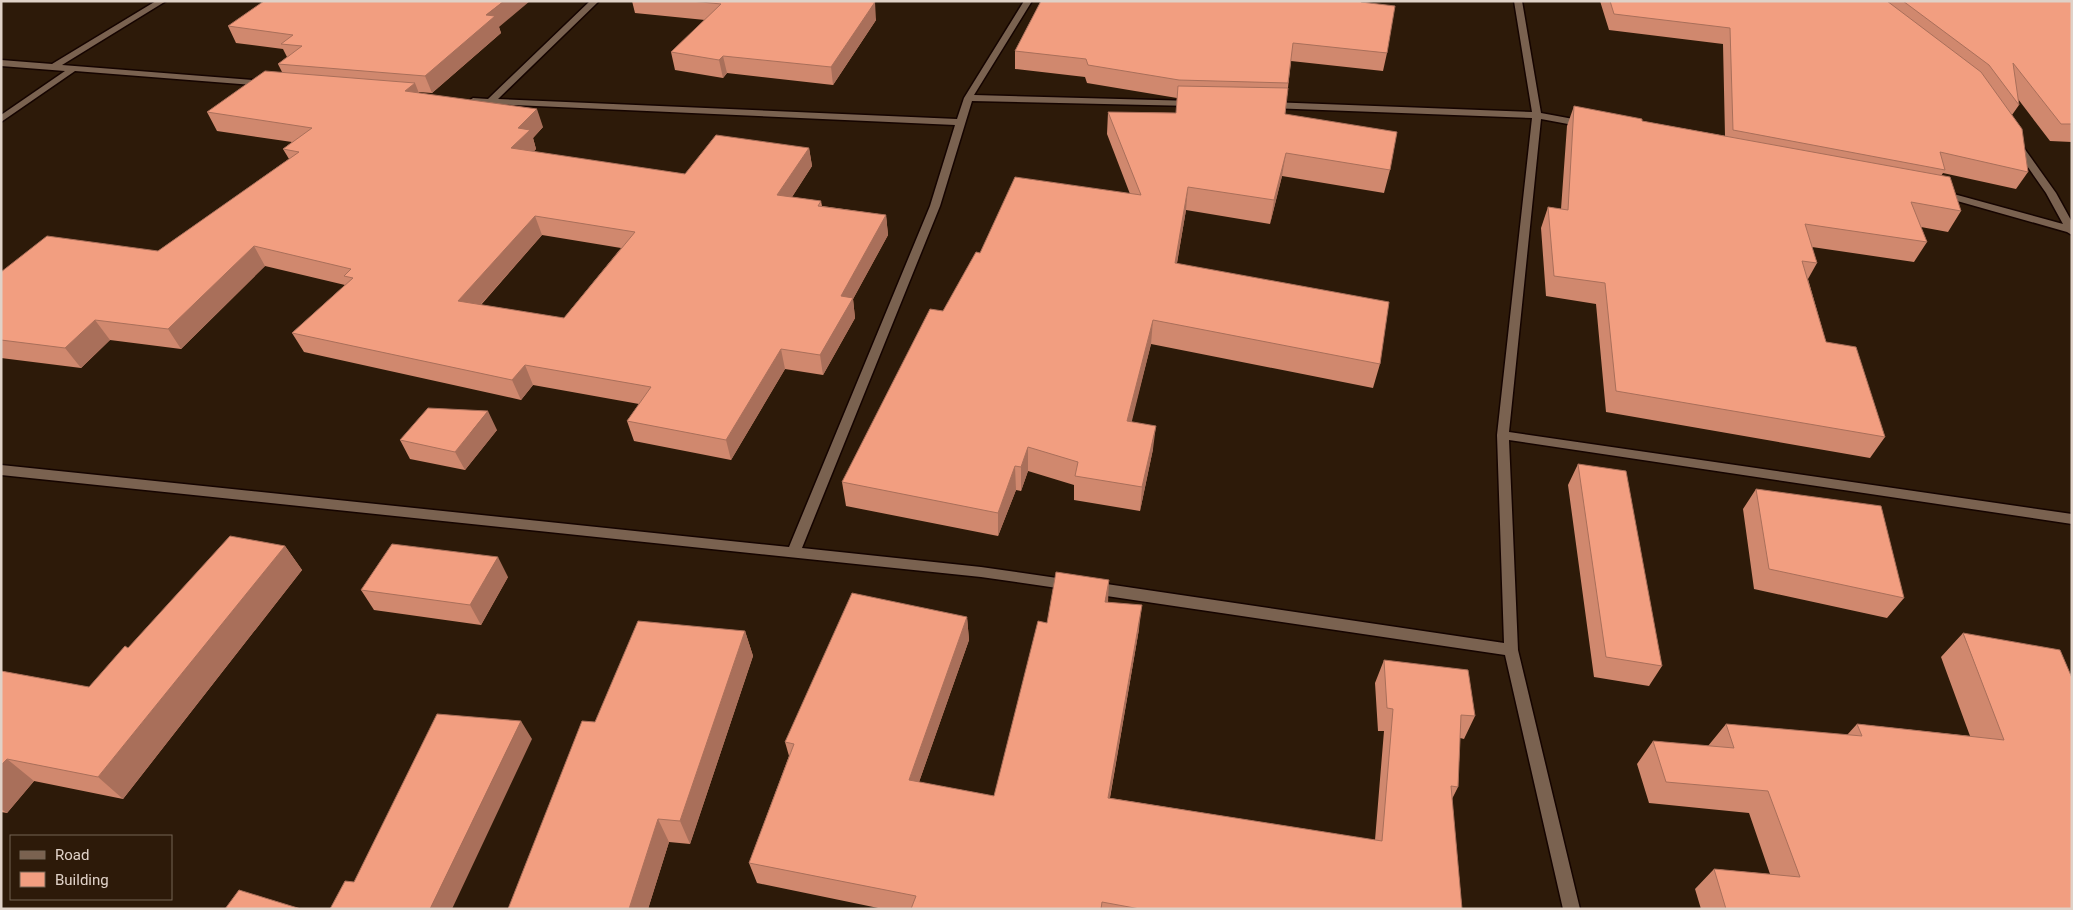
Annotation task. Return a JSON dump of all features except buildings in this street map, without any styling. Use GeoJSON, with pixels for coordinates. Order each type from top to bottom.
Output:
{"type":"FeatureCollection","features":[{"type":"Feature","properties":{"kind":"street"},"geometry":{"type":"LineString","coordinates":[[52,68],[162,1]]}},
{"type":"Feature","properties":{"kind":"street"},"geometry":{"type":"LineString","coordinates":[[490,102],[594,1]]}},
{"type":"Feature","properties":{"kind":"street"},"geometry":{"type":"LineString","coordinates":[[793,553],[935,206],[968,98],[1028,1]]}},
{"type":"Feature","properties":{"kind":"street"},"geometry":{"type":"LineString","coordinates":[[1518,1],[1537,115],[1503,435],[1511,650],[1572,909]]}},
{"type":"Feature","properties":{"kind":"street"},"geometry":{"type":"LineString","coordinates":[[1,63],[272,85]]}},
{"type":"Feature","properties":{"kind":"street"},"geometry":{"type":"LineString","coordinates":[[1,119],[73,69]]}},
{"type":"Feature","properties":{"kind":"street"},"geometry":{"type":"LineString","coordinates":[[968,98],[1203,104]]}},
{"type":"Feature","properties":{"kind":"street"},"geometry":{"type":"LineString","coordinates":[[460,100],[960,122]]}},
{"type":"Feature","properties":{"kind":"street"},"geometry":{"type":"LineString","coordinates":[[1262,105],[1537,115],[1594,126]]}},
{"type":"Feature","properties":{"kind":"street"},"geometry":{"type":"LineString","coordinates":[[2008,131],[2051,192],[2071,231]]}},
{"type":"Feature","properties":{"kind":"street"},"geometry":{"type":"LineString","coordinates":[[1932,191],[2071,231]]}},
{"type":"Feature","properties":{"kind":"street"},"geometry":{"type":"LineString","coordinates":[[1503,435],[2072,519]]}},
{"type":"Feature","properties":{"kind":"street"},"geometry":{"type":"LineString","coordinates":[[1,470],[981,572],[1511,650]]}}]}
